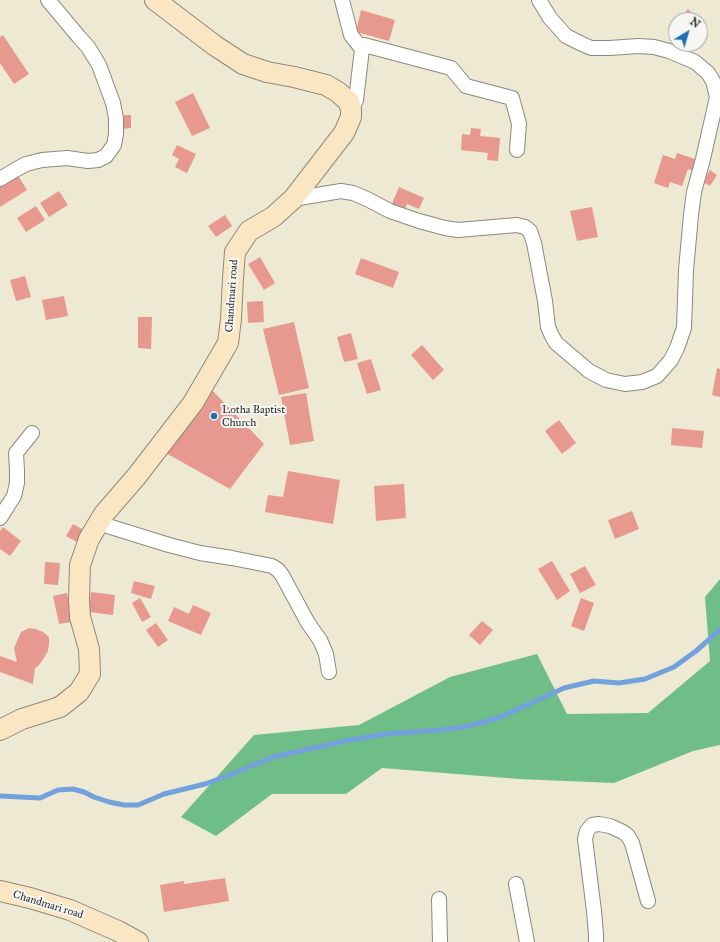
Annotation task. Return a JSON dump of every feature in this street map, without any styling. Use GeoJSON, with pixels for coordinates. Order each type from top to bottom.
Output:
{"type":"FeatureCollection","features":[{"type":"Feature","properties":{"kind":"main road"},"geometry":{"type":"LineString","coordinates":[[155,0],[214,45],[243,64],[266,72],[294,77],[326,86],[338,92],[349,102],[351,110]]}},
{"type":"Feature","properties":{"kind":"main road","name":"Chandmari road"},"geometry":{"type":"LineString","coordinates":[[0,730],[22,719],[60,707],[79,692],[90,674],[89,648],[80,617],[79,600],[80,565],[89,539],[104,514],[160,446],[192,403],[228,343],[232,320],[235,252],[249,231],[272,217],[293,199],[344,133],[351,117],[351,110]]}},
{"type":"Feature","properties":{"kind":"main road","name":"Chandmari road"},"geometry":{"type":"LineString","coordinates":[[0,891],[70,910],[118,931],[138,942]]}},
{"type":"Feature","properties":{"kind":"street"},"geometry":{"type":"LineString","coordinates":[[0,179],[26,164],[42,160],[67,158],[88,161],[98,160],[106,156],[114,145],[116,118],[113,103],[99,64],[88,47],[48,0]]}},
{"type":"Feature","properties":{"kind":"street"},"geometry":{"type":"LineString","coordinates":[[342,0],[351,35],[362,49]]}},
{"type":"Feature","properties":{"kind":"street"},"geometry":{"type":"LineString","coordinates":[[293,199],[341,191],[353,193],[390,211],[445,228],[458,230],[517,225],[525,226],[530,231],[534,243],[543,287],[548,326],[556,343],[589,371],[606,380],[625,384],[642,382],[657,376],[671,360],[684,328],[686,270],[691,215],[694,192],[717,97],[713,81],[695,62],[670,51],[654,47],[639,46],[592,48],[580,43],[566,36],[550,18],[539,0]]}},
{"type":"Feature","properties":{"kind":"street"},"geometry":{"type":"LineString","coordinates":[[351,110],[356,100],[362,49],[364,45],[451,68],[466,86],[512,98],[518,124],[517,150]]}},
{"type":"Feature","properties":{"kind":"street"},"geometry":{"type":"LineString","coordinates":[[0,518],[14,496],[17,476],[16,453],[32,433]]}},
{"type":"Feature","properties":{"kind":"street"},"geometry":{"type":"LineString","coordinates":[[98,523],[200,553],[272,566],[282,575],[308,623],[320,640],[326,654],[329,672]]}},
{"type":"Feature","properties":{"kind":"street"},"geometry":{"type":"LineString","coordinates":[[596,942],[594,911],[585,839],[587,831],[592,825],[599,824],[610,826],[628,836],[632,843],[648,901]]}},
{"type":"Feature","properties":{"kind":"street"},"geometry":{"type":"LineString","coordinates":[[516,884],[527,942]]}},
{"type":"Feature","properties":{"kind":"street"},"geometry":{"type":"LineString","coordinates":[[439,899],[440,942]]}},
{"type":"Feature","properties":{"kind":"green space"},"geometry":{"type":"Polygon","coordinates":[[[720,579],[720,745],[693,751],[614,783],[519,779],[382,768],[346,794],[272,794],[216,836],[181,817],[254,735],[359,725],[450,677],[537,654],[567,714],[648,713],[710,661],[705,597],[720,579]]]}},
{"type":"Feature","properties":{"kind":"building"},"geometry":{"type":"Polygon","coordinates":[[[361,10],[395,20],[389,41],[356,32],[361,10]]]}},
{"type":"Feature","properties":{"kind":"building"},"geometry":{"type":"Polygon","coordinates":[[[3,35],[29,74],[14,84],[0,63],[0,37],[3,35]]]}},
{"type":"Feature","properties":{"kind":"building"},"geometry":{"type":"Polygon","coordinates":[[[193,93],[210,128],[192,136],[175,102],[193,93]]]}},
{"type":"Feature","properties":{"kind":"building"},"geometry":{"type":"Polygon","coordinates":[[[121,115],[131,115],[131,128],[122,129],[121,115]]]}},
{"type":"Feature","properties":{"kind":"building"},"geometry":{"type":"Polygon","coordinates":[[[471,128],[481,129],[480,136],[500,138],[498,161],[487,160],[488,153],[461,150],[462,134],[470,135],[471,128]]]}},
{"type":"Feature","properties":{"kind":"building"},"geometry":{"type":"Polygon","coordinates":[[[177,145],[196,154],[187,173],[175,167],[179,159],[172,155],[177,145]]]}},
{"type":"Feature","properties":{"kind":"building"},"geometry":{"type":"Polygon","coordinates":[[[677,153],[698,160],[694,171],[688,169],[682,186],[670,182],[668,188],[654,183],[663,155],[675,159],[677,153]]]}},
{"type":"Feature","properties":{"kind":"building"},"geometry":{"type":"Polygon","coordinates":[[[710,170],[717,175],[710,186],[703,182],[710,170]]]}},
{"type":"Feature","properties":{"kind":"building"},"geometry":{"type":"Polygon","coordinates":[[[17,174],[27,190],[0,207],[0,185],[17,174]]]}},
{"type":"Feature","properties":{"kind":"building"},"geometry":{"type":"Polygon","coordinates":[[[399,187],[424,198],[419,209],[407,204],[404,212],[391,206],[399,187]]]}},
{"type":"Feature","properties":{"kind":"building"},"geometry":{"type":"Polygon","coordinates":[[[59,191],[68,205],[49,217],[40,203],[59,191]]]}},
{"type":"Feature","properties":{"kind":"building"},"geometry":{"type":"Polygon","coordinates":[[[36,206],[45,220],[26,232],[17,218],[36,206]]]}},
{"type":"Feature","properties":{"kind":"building"},"geometry":{"type":"Polygon","coordinates":[[[592,207],[598,237],[577,241],[570,211],[592,207]]]}},
{"type":"Feature","properties":{"kind":"building"},"geometry":{"type":"Polygon","coordinates":[[[225,215],[232,226],[216,237],[208,226],[225,215]]]}},
{"type":"Feature","properties":{"kind":"building"},"geometry":{"type":"Polygon","coordinates":[[[260,257],[275,283],[264,290],[248,264],[260,257]]]}},
{"type":"Feature","properties":{"kind":"building"},"geometry":{"type":"Polygon","coordinates":[[[361,258],[399,272],[393,288],[355,274],[361,258]]]}},
{"type":"Feature","properties":{"kind":"building"},"geometry":{"type":"Polygon","coordinates":[[[25,276],[31,297],[16,301],[10,280],[25,276]]]}},
{"type":"Feature","properties":{"kind":"building"},"geometry":{"type":"Polygon","coordinates":[[[64,296],[68,316],[46,320],[42,300],[64,296]]]}},
{"type":"Feature","properties":{"kind":"building"},"geometry":{"type":"Polygon","coordinates":[[[263,301],[264,322],[248,323],[247,302],[263,301]]]}},
{"type":"Feature","properties":{"kind":"building"},"geometry":{"type":"Polygon","coordinates":[[[138,317],[152,317],[151,349],[138,348],[138,317]]]}},
{"type":"Feature","properties":{"kind":"building"},"geometry":{"type":"Polygon","coordinates":[[[294,322],[309,388],[279,395],[263,329],[294,322]]]}},
{"type":"Feature","properties":{"kind":"building"},"geometry":{"type":"Polygon","coordinates":[[[351,333],[358,359],[344,362],[337,337],[351,333]]]}},
{"type":"Feature","properties":{"kind":"building"},"geometry":{"type":"Polygon","coordinates":[[[422,345],[444,370],[433,380],[411,355],[422,345]]]}},
{"type":"Feature","properties":{"kind":"building"},"geometry":{"type":"Polygon","coordinates":[[[371,359],[381,390],[367,394],[357,363],[371,359]]]}},
{"type":"Feature","properties":{"kind":"building"},"geometry":{"type":"Polygon","coordinates":[[[717,368],[720,369],[720,397],[712,395],[717,368]]]}},
{"type":"Feature","properties":{"kind":"building","name":"Lotha Baptist Church"},"geometry":{"type":"Polygon","coordinates":[[[210,388],[264,444],[230,489],[164,452],[210,388]]]}},
{"type":"Feature","properties":{"kind":"building"},"geometry":{"type":"Polygon","coordinates":[[[306,393],[314,441],[290,445],[281,397],[306,393]]]}},
{"type":"Feature","properties":{"kind":"building"},"geometry":{"type":"Polygon","coordinates":[[[559,420],[576,443],[562,454],[545,431],[559,420]]]}},
{"type":"Feature","properties":{"kind":"building"},"geometry":{"type":"Polygon","coordinates":[[[672,428],[704,431],[702,448],[671,445],[672,428]]]}},
{"type":"Feature","properties":{"kind":"building"},"geometry":{"type":"Polygon","coordinates":[[[288,471],[340,480],[333,524],[265,512],[268,495],[283,497],[288,471]]]}},
{"type":"Feature","properties":{"kind":"building"},"geometry":{"type":"Polygon","coordinates":[[[404,484],[406,518],[376,521],[374,486],[404,484]]]}},
{"type":"Feature","properties":{"kind":"building"},"geometry":{"type":"Polygon","coordinates":[[[632,511],[639,529],[615,539],[608,520],[632,511]]]}},
{"type":"Feature","properties":{"kind":"building"},"geometry":{"type":"Polygon","coordinates":[[[73,524],[84,530],[77,542],[66,536],[73,524]]]}},
{"type":"Feature","properties":{"kind":"building"},"geometry":{"type":"Polygon","coordinates":[[[3,527],[21,541],[10,556],[0,549],[0,531],[3,527]]]}},
{"type":"Feature","properties":{"kind":"building"},"geometry":{"type":"Polygon","coordinates":[[[552,561],[570,591],[557,600],[538,569],[552,561]]]}},
{"type":"Feature","properties":{"kind":"building"},"geometry":{"type":"Polygon","coordinates":[[[45,562],[60,563],[58,585],[44,584],[45,562]]]}},
{"type":"Feature","properties":{"kind":"building"},"geometry":{"type":"Polygon","coordinates":[[[585,566],[596,585],[580,593],[570,574],[585,566]]]}},
{"type":"Feature","properties":{"kind":"building"},"geometry":{"type":"Polygon","coordinates":[[[134,581],[155,586],[151,599],[131,593],[134,581]]]}},
{"type":"Feature","properties":{"kind":"building"},"geometry":{"type":"Polygon","coordinates":[[[91,592],[115,595],[113,615],[89,612],[91,592]]]}},
{"type":"Feature","properties":{"kind":"building"},"geometry":{"type":"Polygon","coordinates":[[[67,593],[72,622],[59,624],[53,596],[67,593]]]}},
{"type":"Feature","properties":{"kind":"building"},"geometry":{"type":"Polygon","coordinates":[[[140,598],[151,617],[142,622],[132,603],[140,598]]]}},
{"type":"Feature","properties":{"kind":"building"},"geometry":{"type":"Polygon","coordinates":[[[581,598],[594,603],[584,631],[571,626],[581,598]]]}},
{"type":"Feature","properties":{"kind":"building"},"geometry":{"type":"Polygon","coordinates":[[[193,605],[211,613],[201,635],[168,621],[174,607],[189,614],[193,605]]]}},
{"type":"Feature","properties":{"kind":"building"},"geometry":{"type":"Polygon","coordinates":[[[482,621],[493,630],[480,645],[469,635],[482,621]]]}},
{"type":"Feature","properties":{"kind":"building"},"geometry":{"type":"Polygon","coordinates":[[[156,623],[168,640],[158,647],[146,630],[156,623]]]}},
{"type":"Feature","properties":{"kind":"building"},"geometry":{"type":"Polygon","coordinates":[[[29,628],[43,632],[49,637],[48,651],[39,665],[35,668],[33,684],[0,672],[0,656],[17,662],[14,648],[21,632],[29,628]]]}},
{"type":"Feature","properties":{"kind":"building"},"geometry":{"type":"Polygon","coordinates":[[[225,878],[229,901],[164,912],[160,885],[184,881],[184,884],[225,878]]]}},
{"type":"Feature","properties":{"kind":"waterway"},"geometry":{"type":"LineString","coordinates":[[0,796],[40,798],[58,790],[73,789],[109,802],[124,805],[138,805],[164,794],[205,784],[273,757],[385,734],[441,730],[469,726],[501,717],[564,688],[594,681],[619,683],[645,679],[674,667],[696,651],[720,630]]}},
{"type":"Feature","properties":{"kind":"place","name":"Lotha Baptist Church"},"geometry":{"type":"Point","coordinates":[214,416]}}]}
